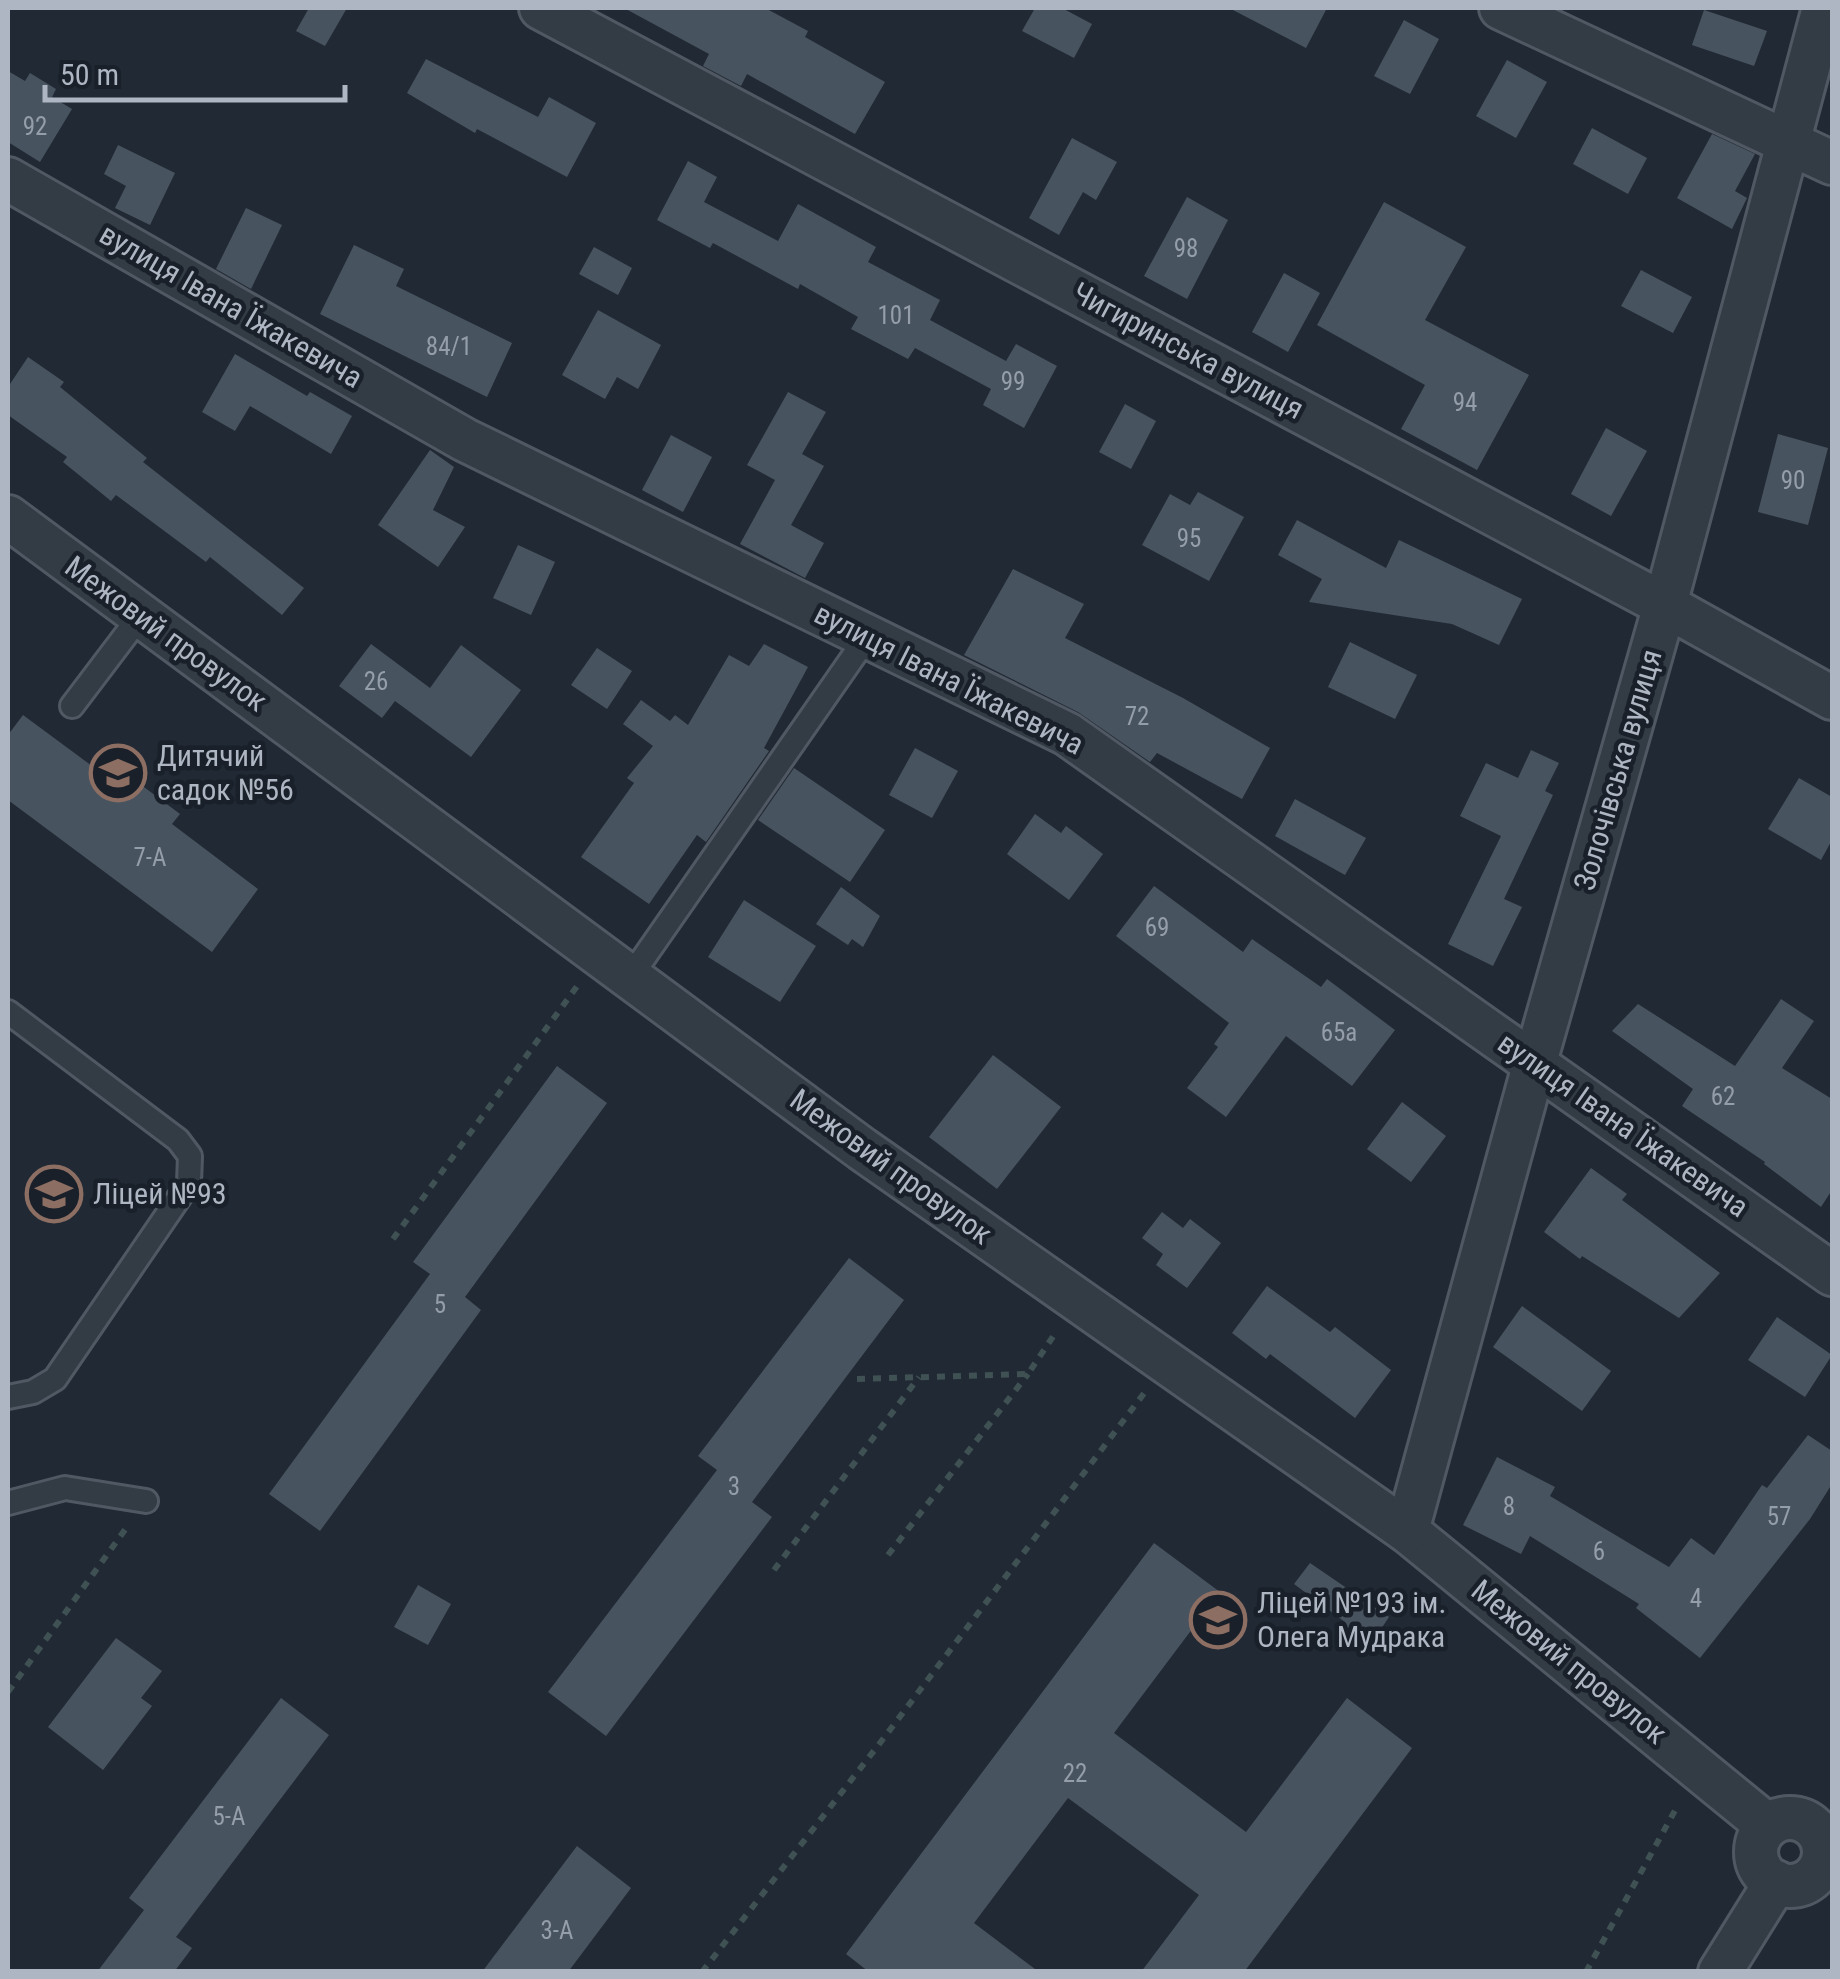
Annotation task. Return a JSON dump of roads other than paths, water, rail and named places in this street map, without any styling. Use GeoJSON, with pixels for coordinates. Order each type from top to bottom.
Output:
{"type":"FeatureCollection","features":[{"type":"Feature","properties":{"kind":"street","name":"Чигиринська вулиця"},"geometry":{"type":"LineString","coordinates":[[541,8],[1665,605],[1832,698]]}},
{"type":"Feature","properties":{"kind":"street"},"geometry":{"type":"LineString","coordinates":[[1501,8],[1832,163]]}},
{"type":"Feature","properties":{"kind":"street","name":"Золочівська вулиця"},"geometry":{"type":"LineString","coordinates":[[1407,1531],[1534,1062],[1665,605],[1824,8]]}},
{"type":"Feature","properties":{"kind":"street","name":"вулиця Івана Їжакевича"},"geometry":{"type":"LineString","coordinates":[[8,179],[465,440],[1067,734],[1832,1274]]}},
{"type":"Feature","properties":{"kind":"street","name":"Межовий провулок"},"geometry":{"type":"LineString","coordinates":[[8,516],[862,1149],[1407,1531],[1768,1826]]}},
{"type":"Feature","properties":{"kind":"street"},"geometry":{"type":"LineString","coordinates":[[1788,1818],[1809,1823],[1828,1846],[1817,1872],[1798,1885],[1776,1882],[1766,1876],[1756,1856],[1761,1834],[1768,1826],[1788,1818]]}},
{"type":"Feature","properties":{"kind":"street"},"geometry":{"type":"LineString","coordinates":[[1720,1972],[1776,1882]]}},
{"type":"Feature","properties":{"kind":"lane"},"geometry":{"type":"LineString","coordinates":[[72,706],[141,615]]}},
{"type":"Feature","properties":{"kind":"lane"},"geometry":{"type":"LineString","coordinates":[[630,976],[867,637]]}},
{"type":"Feature","properties":{"kind":"lane"},"geometry":{"type":"LineString","coordinates":[[8,1012],[178,1140],[190,1156],[189,1184],[55,1379],[33,1392],[8,1396]]}},
{"type":"Feature","properties":{"kind":"lane"},"geometry":{"type":"LineString","coordinates":[[8,1503],[65,1488],[146,1501]]}},
{"type":"Feature","properties":{"kind":"place","name":"Дитячий садок №56"},"geometry":{"type":"Point","coordinates":[118,773]}},
{"type":"Feature","properties":{"kind":"place","name":"Ліцей №93"},"geometry":{"type":"Point","coordinates":[54,1194]}},
{"type":"Feature","properties":{"kind":"place","name":"Ліцей №193 ім. Олега Мудрака"},"geometry":{"type":"Point","coordinates":[1218,1620]}}]}
